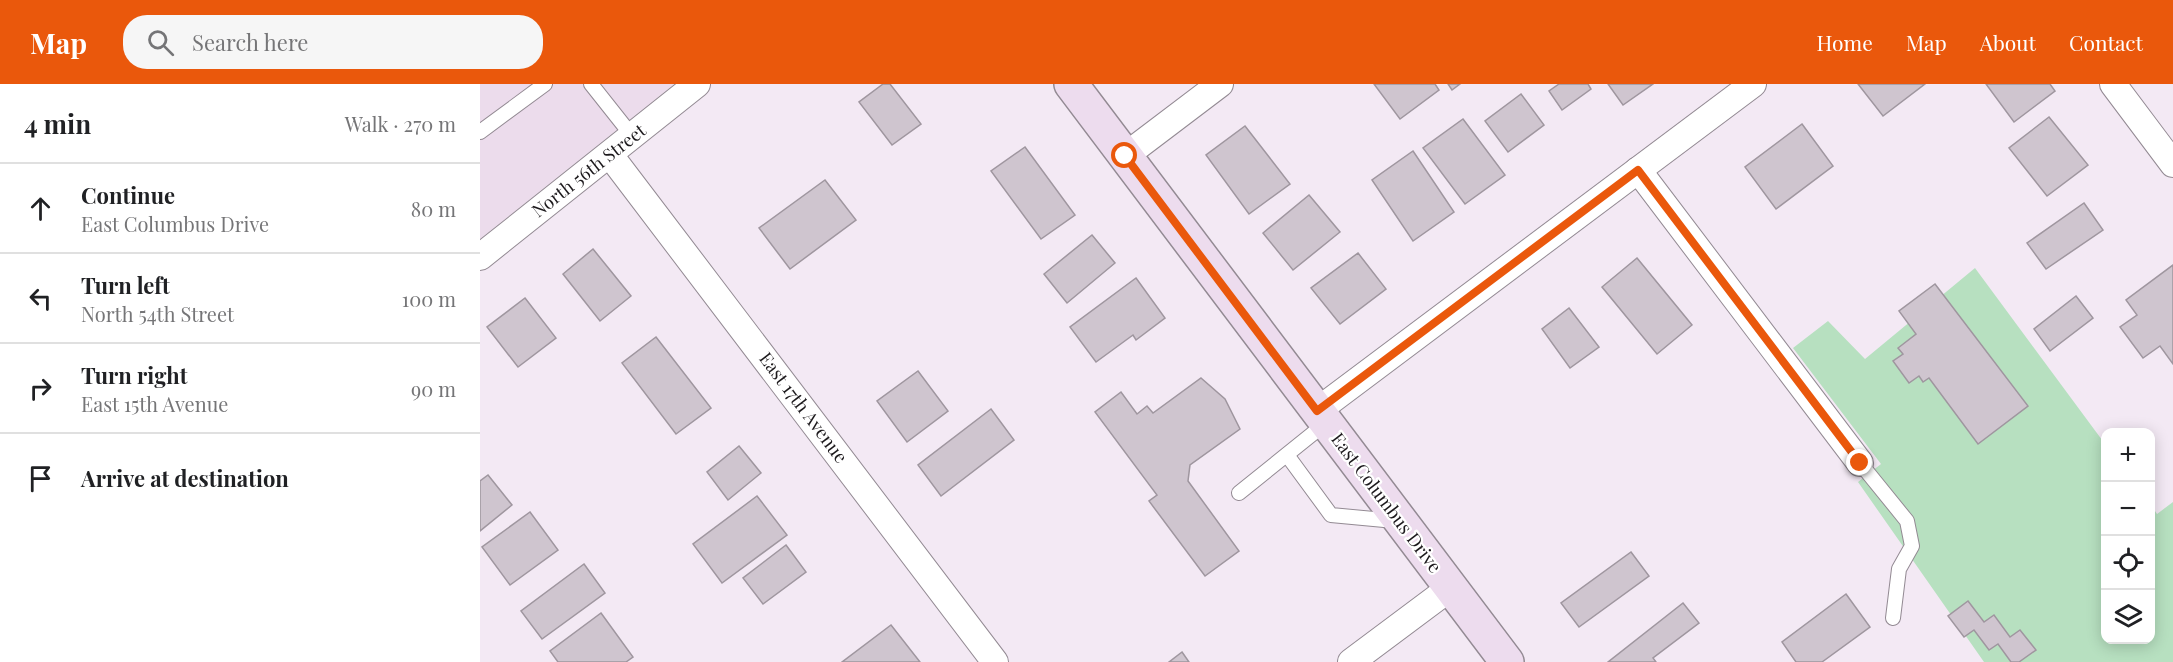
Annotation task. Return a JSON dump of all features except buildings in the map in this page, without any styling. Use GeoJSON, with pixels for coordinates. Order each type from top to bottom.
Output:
{"type":"FeatureCollection","features":[{"type":"Feature","properties":{"kind":"main road","name":"East Columbus Drive"},"geometry":{"type":"LineString","coordinates":[[1071,84],[1507,662]]}},
{"type":"Feature","properties":{"kind":"street","name":"North 56th Street"},"geometry":{"type":"LineString","coordinates":[[480,257],[697,84]]}},
{"type":"Feature","properties":{"kind":"street"},"geometry":{"type":"LineString","coordinates":[[1125,156],[1220,84]]}},
{"type":"Feature","properties":{"kind":"street"},"geometry":{"type":"LineString","coordinates":[[1321,417],[1638,170],[1753,84]]}},
{"type":"Feature","properties":{"kind":"street"},"geometry":{"type":"LineString","coordinates":[[2113,84],[2173,164]]}},
{"type":"Feature","properties":{"kind":"street","name":"East 17th Avenue"},"geometry":{"type":"LineString","coordinates":[[610,155],[995,662]]}},
{"type":"Feature","properties":{"kind":"street"},"geometry":{"type":"LineString","coordinates":[[1638,170],[1860,463]]}},
{"type":"Feature","properties":{"kind":"street"},"geometry":{"type":"LineString","coordinates":[[1351,662],[1450,588]]}},
{"type":"Feature","properties":{"kind":"lane"},"geometry":{"type":"LineString","coordinates":[[480,132],[545,84]]}},
{"type":"Feature","properties":{"kind":"lane"},"geometry":{"type":"LineString","coordinates":[[591,84],[633,136]]}},
{"type":"Feature","properties":{"kind":"lane"},"geometry":{"type":"LineString","coordinates":[[1239,492],[1287,455],[1321,417]]}},
{"type":"Feature","properties":{"kind":"lane"},"geometry":{"type":"LineString","coordinates":[[1287,455],[1331,515],[1400,521]]}},
{"type":"Feature","properties":{"kind":"lane"},"geometry":{"type":"LineString","coordinates":[[1860,463],[1907,521],[1912,546],[1899,569],[1893,618]]}},
{"type":"Feature","properties":{"kind":"shaded area"},"geometry":{"type":"Polygon","coordinates":[[[480,84],[674,84],[480,239],[480,84]]]}},
{"type":"Feature","properties":{"kind":"green space"},"geometry":{"type":"Polygon","coordinates":[[[1975,268],[2101,439],[2101,644],[2155,644],[2155,511],[2157,514],[2173,502],[2173,662],[1984,662],[1858,482],[1881,464],[1793,348],[1828,321],[1865,359],[1975,268]]]}},
{"type":"Feature","properties":{"kind":"route"},"geometry":{"type":"LineString","coordinates":[[1125,156],[1317,411],[1638,170],[1860,463]]}}]}
